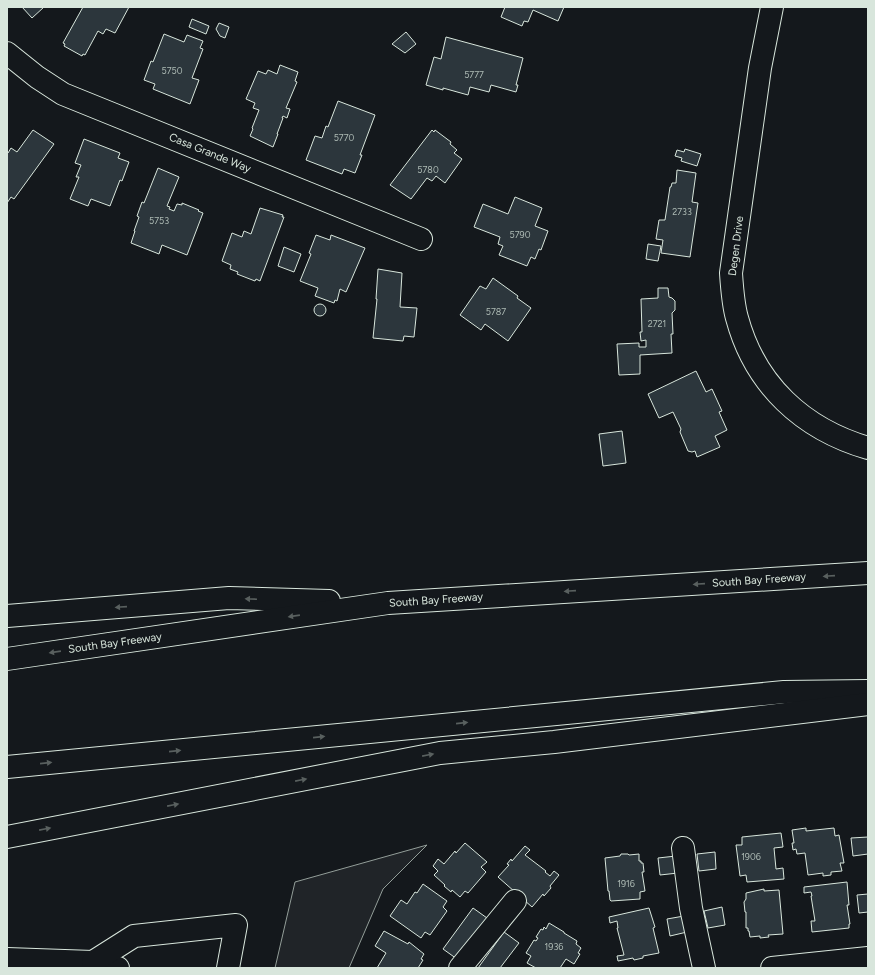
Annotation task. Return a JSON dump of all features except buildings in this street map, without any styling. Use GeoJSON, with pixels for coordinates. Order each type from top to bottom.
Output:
{"type":"FeatureCollection","features":[{"type":"Feature","properties":{"kind":"main road","name":"Degen Drive"},"geometry":{"type":"LineString","coordinates":[[772,7],[760,68],[731,273],[732,295],[736,317],[743,338],[753,359],[765,378],[794,410],[812,424],[837,437],[868,448]]}},
{"type":"Feature","properties":{"kind":"main road","name":"Casa Grande Way"},"geometry":{"type":"LineString","coordinates":[[7,53],[37,77],[62,94],[421,239]]}},
{"type":"Feature","properties":{"kind":"main road","name":"South Bay Freeway"},"geometry":{"type":"LineString","coordinates":[[7,659],[388,603],[868,573]]}},
{"type":"Feature","properties":{"kind":"main road"},"geometry":{"type":"LineString","coordinates":[[7,616],[229,598],[388,603]]}},
{"type":"Feature","properties":{"kind":"main road"},"geometry":{"type":"LineString","coordinates":[[7,767],[784,692],[868,691]]}},
{"type":"Feature","properties":{"kind":"main road"},"geometry":{"type":"LineString","coordinates":[[7,837],[440,753],[554,742],[868,704]]}},
{"type":"Feature","properties":{"kind":"main road"},"geometry":{"type":"LineString","coordinates":[[683,848],[691,908],[704,968]]}},
{"type":"Feature","properties":{"kind":"main road"},"geometry":{"type":"LineString","coordinates":[[460,968],[515,901]]}},
{"type":"Feature","properties":{"kind":"main road"},"geometry":{"type":"LineString","coordinates":[[93,962],[134,936],[236,925],[228,968]]}},
{"type":"Feature","properties":{"kind":"main road"},"geometry":{"type":"LineString","coordinates":[[772,968],[868,958]]}},
{"type":"Feature","properties":{"kind":"main road"},"geometry":{"type":"LineString","coordinates":[[7,959],[93,962],[118,968]]}},
{"type":"Feature","properties":{"kind":"shaded area"},"geometry":{"type":"Polygon","coordinates":[[[427,845],[383,889],[349,968],[275,968],[295,882],[427,845]]]}}]}
